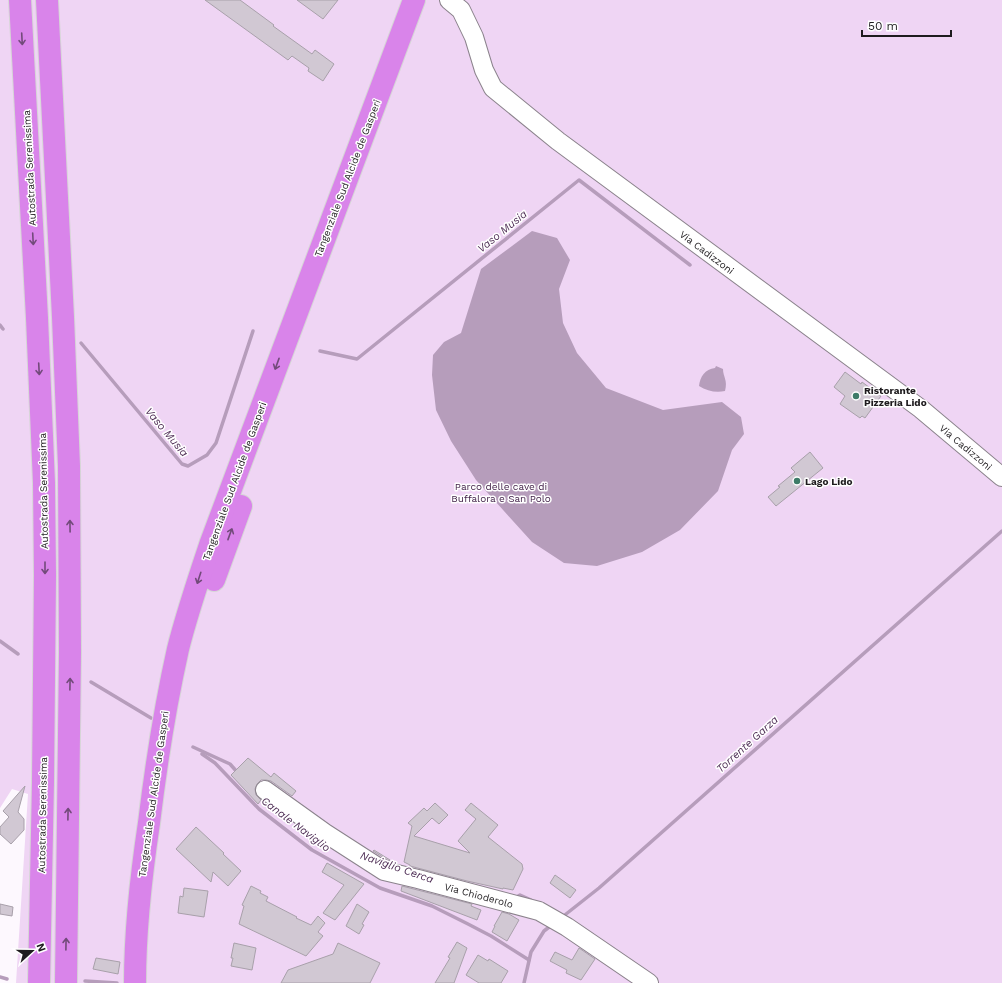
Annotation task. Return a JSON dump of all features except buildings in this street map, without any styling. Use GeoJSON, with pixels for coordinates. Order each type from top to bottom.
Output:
{"type":"FeatureCollection","features":[{"type":"Feature","properties":{"kind":"highway","name":"Autostrada Serenissima"},"geometry":{"type":"LineString","coordinates":[[20,0],[44,483],[45,583],[39,983]]}},
{"type":"Feature","properties":{"kind":"highway"},"geometry":{"type":"LineString","coordinates":[[47,0],[69,466],[70,652],[66,983]]}},
{"type":"Feature","properties":{"kind":"highway","name":"Tangenziale Sud Alcide de Gasperi"},"geometry":{"type":"LineString","coordinates":[[135,983],[140,883],[158,749],[178,649],[190,605],[211,542],[414,0]]}},
{"type":"Feature","properties":{"kind":"highway","name":"Tangenziale Sud Alcide de Gasperi"},"geometry":{"type":"LineString","coordinates":[[148,983],[156,867],[172,750],[194,642],[229,538],[376,137],[428,0]]}},
{"type":"Feature","properties":{"kind":"street","name":"Via Cadizzoni"},"geometry":{"type":"LineString","coordinates":[[449,0],[461,10],[474,36],[484,70],[493,88],[558,141],[920,410],[1002,477]]}},
{"type":"Feature","properties":{"kind":"street","name":"Via Chioderolo"},"geometry":{"type":"LineString","coordinates":[[265,790],[325,833],[384,871],[539,911],[567,927],[649,983]]}},
{"type":"Feature","properties":{"kind":"green space","name":"Parco delle cave di Buffalora e San Polo"},"geometry":{"type":"Polygon","coordinates":[[[0,0],[1002,0],[1002,983],[16,983],[28,794],[12,789],[0,808],[0,0]]]}},
{"type":"Feature","properties":{"kind":"shaded area"},"geometry":{"type":"Polygon","coordinates":[[[532,231],[557,238],[570,260],[559,289],[563,323],[577,353],[606,388],[663,410],[722,402],[741,417],[744,434],[732,450],[718,491],[680,530],[642,552],[597,566],[564,563],[532,542],[476,480],[451,441],[436,410],[432,375],[433,355],[444,342],[461,333],[481,269],[532,231]]]}},
{"type":"Feature","properties":{"kind":"shaded area"},"geometry":{"type":"Polygon","coordinates":[[[716,366],[723,369],[726,381],[725,391],[712,391],[699,386],[704,374],[716,366]]]}},
{"type":"Feature","properties":{"kind":"waterway","name":"Vaso Musia"},"geometry":{"type":"LineString","coordinates":[[320,351],[357,359],[579,180],[690,265]]}},
{"type":"Feature","properties":{"kind":"waterway","name":"Vaso Musia"},"geometry":{"type":"LineString","coordinates":[[0,325],[3,329]]}},
{"type":"Feature","properties":{"kind":"waterway","name":"Vaso Musia"},"geometry":{"type":"LineString","coordinates":[[81,343],[182,464],[188,466],[207,455],[216,443],[253,331]]}},
{"type":"Feature","properties":{"kind":"waterway","name":"Torrente Garza"},"geometry":{"type":"LineString","coordinates":[[561,918],[599,888],[1002,531]]}},
{"type":"Feature","properties":{"kind":"waterway","name":"Naviglio Cerca"},"geometry":{"type":"LineString","coordinates":[[0,641],[18,654]]}},
{"type":"Feature","properties":{"kind":"waterway","name":"Naviglio Cerca"},"geometry":{"type":"LineString","coordinates":[[91,682],[151,718]]}},
{"type":"Feature","properties":{"kind":"waterway","name":"Naviglio Cerca"},"geometry":{"type":"LineString","coordinates":[[193,747],[230,764],[238,773]]}},
{"type":"Feature","properties":{"kind":"waterway","name":"Canale Naviglio"},"geometry":{"type":"LineString","coordinates":[[202,754],[215,763],[259,809],[312,850],[380,888],[432,906],[468,924],[491,936],[529,960]]}},
{"type":"Feature","properties":{"kind":"waterway","name":"Naviglio Cerca"},"geometry":{"type":"LineString","coordinates":[[515,898],[520,895],[531,900]]}},
{"type":"Feature","properties":{"kind":"waterway","name":"Torrente Garza"},"geometry":{"type":"LineString","coordinates":[[524,983],[531,952],[544,931],[553,924]]}},
{"type":"Feature","properties":{"kind":"waterway"},"geometry":{"type":"LineString","coordinates":[[0,977],[7,979]]}},
{"type":"Feature","properties":{"kind":"waterway"},"geometry":{"type":"LineString","coordinates":[[85,981],[117,983]]}},
{"type":"Feature","properties":{"kind":"place","name":"Ristorante Pizzeria Lido"},"geometry":{"type":"Point","coordinates":[856,396]}},
{"type":"Feature","properties":{"kind":"place","name":"Lago Lido"},"geometry":{"type":"Point","coordinates":[797,481]}}]}
